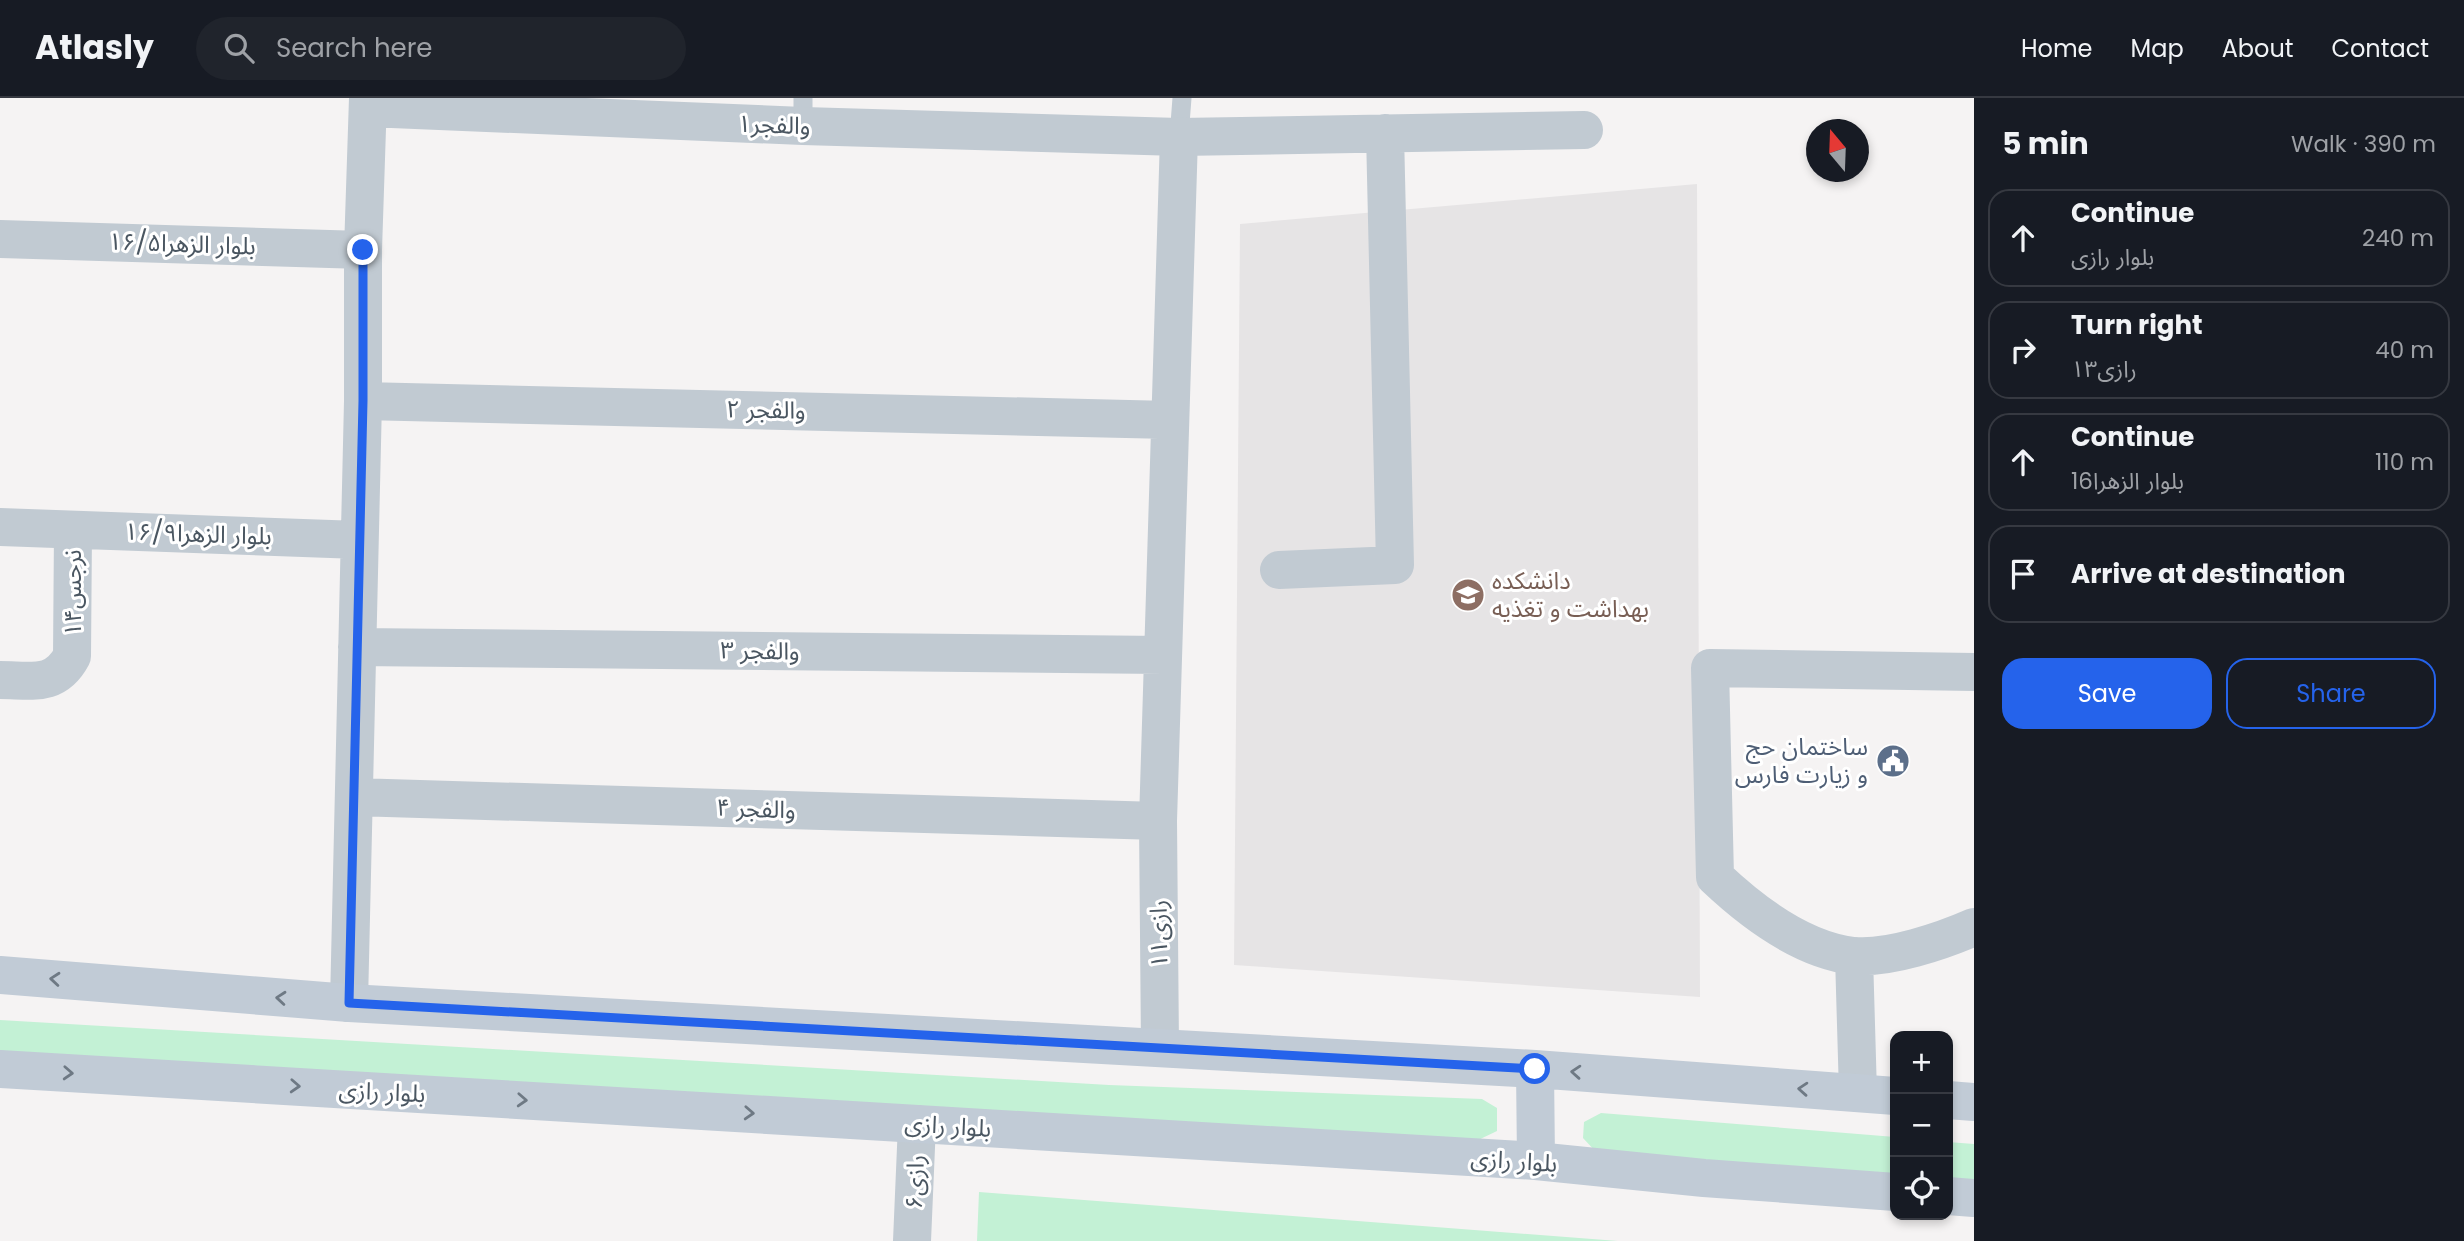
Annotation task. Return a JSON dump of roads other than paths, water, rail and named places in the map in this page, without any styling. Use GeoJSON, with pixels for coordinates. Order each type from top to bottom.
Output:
{"type":"FeatureCollection","features":[{"type":"Feature","properties":{"kind":"main road"},"geometry":{"type":"LineString","coordinates":[[0,975],[349,1003],[1535,1069],[1890,1096]]}},
{"type":"Feature","properties":{"kind":"main road","name":"بلوار رازی"},"geometry":{"type":"LineString","coordinates":[[0,1069],[1536,1161],[1704,1178],[1890,1192]]}},
{"type":"Feature","properties":{"kind":"main road"},"geometry":{"type":"LineString","coordinates":[[1535,1069],[1536,1161]]}},
{"type":"Feature","properties":{"kind":"main road"},"geometry":{"type":"LineString","coordinates":[[1953,1100],[1974,1102]]}},
{"type":"Feature","properties":{"kind":"main road"},"geometry":{"type":"LineString","coordinates":[[1953,1196],[1974,1198]]}},
{"type":"Feature","properties":{"kind":"street","name":"والفجر۱"},"geometry":{"type":"LineString","coordinates":[[368,103],[803,112],[1180,137],[1584,130]]}},
{"type":"Feature","properties":{"kind":"street"},"geometry":{"type":"LineString","coordinates":[[349,1003],[368,103]]}},
{"type":"Feature","properties":{"kind":"street"},"geometry":{"type":"LineString","coordinates":[[1279,570],[1395,565],[1385,133]]}},
{"type":"Feature","properties":{"kind":"street","name":"رازی۱۱"},"geometry":{"type":"LineString","coordinates":[[1160,1048],[1157,821],[1180,137]]}},
{"type":"Feature","properties":{"kind":"street","name":"بلوار الزهرا۱۶/۵"},"geometry":{"type":"LineString","coordinates":[[0,239],[363,250]]}},
{"type":"Feature","properties":{"kind":"street","name":"والفجر ۲"},"geometry":{"type":"LineString","coordinates":[[363,401],[1170,419]]}},
{"type":"Feature","properties":{"kind":"street","name":"بلوار الزهرا۱۶/۹"},"geometry":{"type":"LineString","coordinates":[[36,529],[359,540]]}},
{"type":"Feature","properties":{"kind":"street","name":"نرجس۱۴"},"geometry":{"type":"LineString","coordinates":[[0,680],[50,680],[66,668],[72,656],[36,529]]}},
{"type":"Feature","properties":{"kind":"street","name":"والفجر ۳"},"geometry":{"type":"LineString","coordinates":[[357,647],[1163,654]]}},
{"type":"Feature","properties":{"kind":"street"},"geometry":{"type":"LineString","coordinates":[[1974,672],[1710,668],[1715,877],[1739,899],[1801,941],[1854,956],[1906,951],[1974,927]]}},
{"type":"Feature","properties":{"kind":"street","name":"والفجر ۴"},"geometry":{"type":"LineString","coordinates":[[354,797],[1157,821]]}},
{"type":"Feature","properties":{"kind":"street"},"geometry":{"type":"LineString","coordinates":[[1854,956],[1858,1093]]}},
{"type":"Feature","properties":{"kind":"street","name":"رازی۶"},"geometry":{"type":"LineString","coordinates":[[912,1241],[917,1124]]}},
{"type":"Feature","properties":{"kind":"lane"},"geometry":{"type":"LineString","coordinates":[[1180,137],[1182,98]]}},
{"type":"Feature","properties":{"kind":"place","name":"دانشکده بهداشت و تغذیه"},"geometry":{"type":"Point","coordinates":[1468,595]}},
{"type":"Feature","properties":{"kind":"place","name":"ساختمان حج و زیارت فارس"},"geometry":{"type":"Point","coordinates":[1893,761]}}]}
